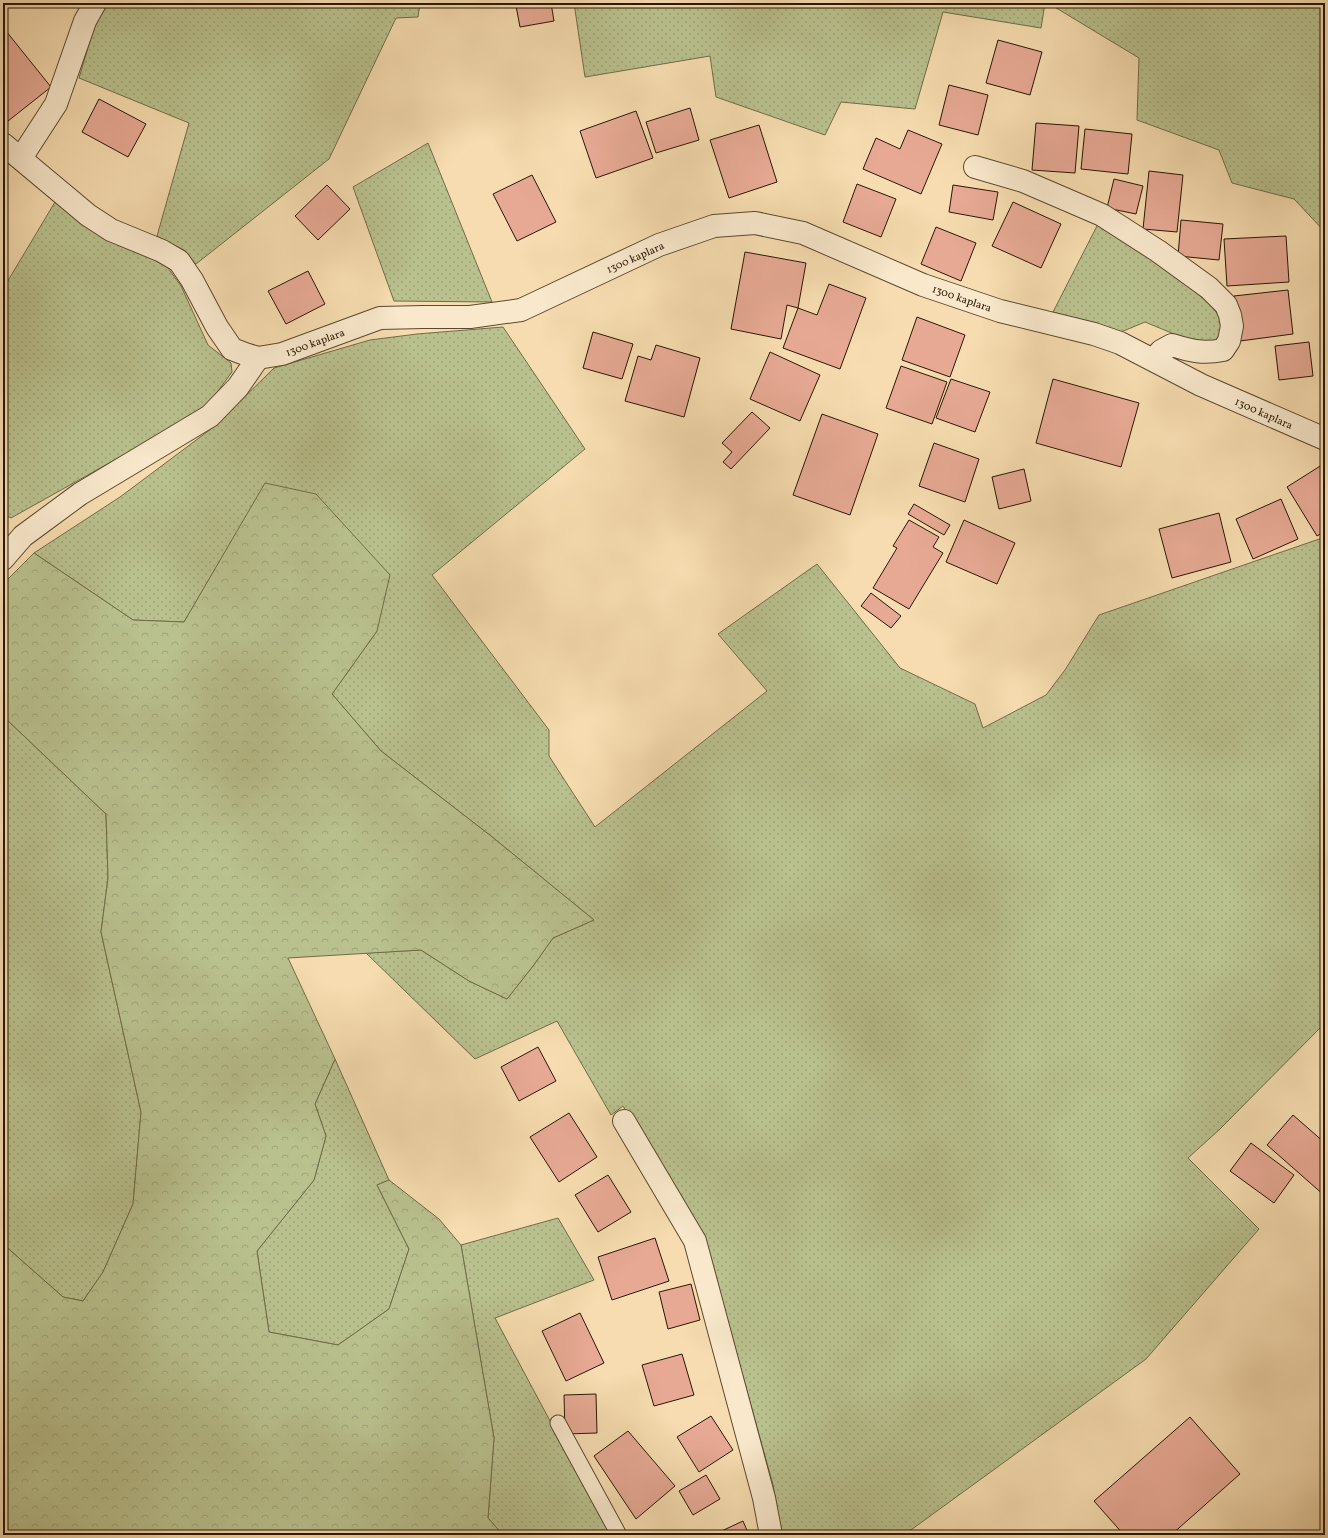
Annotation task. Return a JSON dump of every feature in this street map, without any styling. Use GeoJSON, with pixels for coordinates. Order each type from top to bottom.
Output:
{"type":"FeatureCollection","features":[{"type":"Feature","properties":{"kind":"street"},"geometry":{"type":"LineString","coordinates":[[21,158],[56,104],[85,21],[95,3]]}},
{"type":"Feature","properties":{"kind":"street","name":"1300 kaplara"},"geometry":{"type":"LineString","coordinates":[[3,144],[88,215],[111,230],[162,251],[179,261],[192,280],[217,327],[232,349],[258,358],[282,354],[380,318],[423,316],[470,318],[521,310],[659,245],[714,226],[755,223],[803,233],[923,285],[1000,311],[1094,334],[1120,343],[1201,385],[1325,439]]}},
{"type":"Feature","properties":{"kind":"street"},"geometry":{"type":"LineString","coordinates":[[976,168],[1023,181],[1102,215],[1158,251],[1209,288],[1226,305],[1232,326],[1229,341],[1223,350],[1212,352],[1192,352],[1172,345],[1161,351],[1153,360]]}},
{"type":"Feature","properties":{"kind":"street"},"geometry":{"type":"LineString","coordinates":[[3,559],[23,536],[80,494],[210,416],[238,387],[258,358]]}},
{"type":"Feature","properties":{"kind":"street"},"geometry":{"type":"LineString","coordinates":[[624,1121],[695,1241],[764,1498],[771,1535]]}},
{"type":"Feature","properties":{"kind":"lane"},"geometry":{"type":"LineString","coordinates":[[558,1423],[619,1535]]}},
{"type":"Feature","properties":{"kind":"green space"},"geometry":{"type":"Polygon","coordinates":[[[106,3],[420,3],[418,17],[396,18],[329,159],[196,264],[184,250],[157,236],[189,123],[79,78],[97,17],[106,3]]]}},
{"type":"Feature","properties":{"kind":"green space"},"geometry":{"type":"Polygon","coordinates":[[[574,3],[1045,3],[1041,28],[943,12],[915,109],[841,102],[825,135],[716,97],[710,56],[585,77],[574,3]]]}},
{"type":"Feature","properties":{"kind":"green space"},"geometry":{"type":"Polygon","coordinates":[[[1048,3],[1325,3],[1325,232],[1294,199],[1232,183],[1219,150],[1137,120],[1139,58],[1048,3]]]}},
{"type":"Feature","properties":{"kind":"green space"},"geometry":{"type":"Polygon","coordinates":[[[428,143],[492,302],[394,301],[353,187],[428,143]]]}},
{"type":"Feature","properties":{"kind":"green space"},"geometry":{"type":"Polygon","coordinates":[[[55,202],[168,268],[181,286],[208,345],[231,363],[232,372],[204,410],[11,518],[3,514],[3,289],[55,202]]]}},
{"type":"Feature","properties":{"kind":"green space"},"geometry":{"type":"Polygon","coordinates":[[[1098,224],[1168,270],[1210,304],[1219,316],[1223,328],[1219,341],[1196,343],[1145,322],[1121,332],[1053,312],[1098,224]]]}},
{"type":"Feature","properties":{"kind":"green space"},"geometry":{"type":"Polygon","coordinates":[[[503,327],[585,449],[432,575],[549,730],[549,756],[595,827],[767,691],[718,634],[817,564],[900,668],[975,704],[983,728],[1046,695],[1065,670],[1099,615],[1325,537],[1325,1023],[1220,1129],[1188,1158],[1259,1229],[1146,1359],[904,1535],[782,1535],[773,1485],[704,1235],[623,1106],[611,1115],[557,1021],[475,1059],[366,953],[421,950],[469,981],[507,999],[553,938],[594,920],[491,836],[381,751],[332,694],[377,631],[266,483],[184,622],[133,620],[34,553],[120,497],[215,426],[274,368],[370,340],[417,334],[503,327]]]}},
{"type":"Feature","properties":{"kind":"green space"},"geometry":{"type":"Polygon","coordinates":[[[265,483],[316,494],[390,575],[377,631],[332,694],[381,751],[491,836],[594,920],[553,938],[507,999],[469,981],[421,950],[288,958],[335,1059],[315,1104],[326,1136],[314,1180],[257,1251],[269,1332],[338,1345],[389,1309],[409,1249],[377,1185],[389,1180],[439,1219],[461,1245],[494,1438],[488,1518],[503,1535],[3,1535],[3,1244],[63,1297],[83,1301],[103,1272],[133,1204],[141,1112],[101,932],[108,878],[106,814],[3,716],[3,584],[34,553],[133,620],[184,622],[265,483]]]}},
{"type":"Feature","properties":{"kind":"green space"},"geometry":{"type":"Polygon","coordinates":[[[3,716],[106,814],[108,878],[101,932],[141,1112],[133,1204],[103,1272],[83,1301],[63,1297],[3,1244],[3,716]]]}},
{"type":"Feature","properties":{"kind":"green space"},"geometry":{"type":"Polygon","coordinates":[[[335,1059],[389,1180],[377,1185],[409,1249],[389,1309],[338,1345],[269,1332],[257,1251],[314,1180],[326,1136],[315,1104],[335,1059]]]}},
{"type":"Feature","properties":{"kind":"green space"},"geometry":{"type":"Polygon","coordinates":[[[558,1218],[594,1280],[495,1318],[611,1535],[503,1535],[488,1518],[494,1438],[461,1245],[558,1218]]]}},
{"type":"Feature","properties":{"kind":"building"},"geometry":{"type":"Polygon","coordinates":[[[533,3],[551,3],[554,21],[520,27],[516,6],[533,3]]]}},
{"type":"Feature","properties":{"kind":"building"},"geometry":{"type":"Polygon","coordinates":[[[6,31],[51,87],[3,125],[3,34],[6,31]]]}},
{"type":"Feature","properties":{"kind":"building"},"geometry":{"type":"Polygon","coordinates":[[[998,40],[1042,52],[1030,95],[986,83],[998,40]]]}},
{"type":"Feature","properties":{"kind":"building"},"geometry":{"type":"Polygon","coordinates":[[[949,85],[988,95],[978,135],[939,125],[949,85]]]}},
{"type":"Feature","properties":{"kind":"building"},"geometry":{"type":"Polygon","coordinates":[[[99,99],[146,124],[128,157],[82,132],[99,99]]]}},
{"type":"Feature","properties":{"kind":"building"},"geometry":{"type":"Polygon","coordinates":[[[690,108],[699,140],[656,153],[646,122],[690,108]]]}},
{"type":"Feature","properties":{"kind":"building"},"geometry":{"type":"Polygon","coordinates":[[[636,111],[653,158],[596,178],[580,131],[636,111]]]}},
{"type":"Feature","properties":{"kind":"building"},"geometry":{"type":"Polygon","coordinates":[[[1036,123],[1079,126],[1075,173],[1032,170],[1036,123]]]}},
{"type":"Feature","properties":{"kind":"building"},"geometry":{"type":"Polygon","coordinates":[[[759,125],[777,182],[729,198],[710,140],[759,125]]]}},
{"type":"Feature","properties":{"kind":"building"},"geometry":{"type":"Polygon","coordinates":[[[1085,129],[1132,134],[1128,174],[1081,169],[1085,129]]]}},
{"type":"Feature","properties":{"kind":"building"},"geometry":{"type":"Polygon","coordinates":[[[908,130],[942,144],[921,194],[863,169],[876,138],[900,149],[908,130]]]}},
{"type":"Feature","properties":{"kind":"building"},"geometry":{"type":"Polygon","coordinates":[[[1149,171],[1183,175],[1177,232],[1143,229],[1149,171]]]}},
{"type":"Feature","properties":{"kind":"building"},"geometry":{"type":"Polygon","coordinates":[[[532,175],[556,222],[517,241],[493,194],[532,175]]]}},
{"type":"Feature","properties":{"kind":"building"},"geometry":{"type":"Polygon","coordinates":[[[1114,179],[1143,186],[1136,214],[1107,208],[1114,179]]]}},
{"type":"Feature","properties":{"kind":"building"},"geometry":{"type":"Polygon","coordinates":[[[857,184],[896,199],[881,237],[843,222],[857,184]]]}},
{"type":"Feature","properties":{"kind":"building"},"geometry":{"type":"Polygon","coordinates":[[[327,185],[350,209],[318,240],[295,216],[327,185]]]}},
{"type":"Feature","properties":{"kind":"building"},"geometry":{"type":"Polygon","coordinates":[[[953,185],[998,192],[993,220],[949,212],[953,185]]]}},
{"type":"Feature","properties":{"kind":"building"},"geometry":{"type":"Polygon","coordinates":[[[1013,202],[1061,224],[1041,268],[992,246],[1013,202]]]}},
{"type":"Feature","properties":{"kind":"building"},"geometry":{"type":"Polygon","coordinates":[[[1181,220],[1223,224],[1219,260],[1178,256],[1181,220]]]}},
{"type":"Feature","properties":{"kind":"building"},"geometry":{"type":"Polygon","coordinates":[[[936,227],[976,243],[961,281],[921,264],[936,227]]]}},
{"type":"Feature","properties":{"kind":"building"},"geometry":{"type":"Polygon","coordinates":[[[1286,236],[1289,282],[1227,286],[1224,239],[1286,236]]]}},
{"type":"Feature","properties":{"kind":"building"},"geometry":{"type":"Polygon","coordinates":[[[745,252],[806,263],[798,308],[787,305],[781,339],[731,329],[745,252]]]}},
{"type":"Feature","properties":{"kind":"building"},"geometry":{"type":"Polygon","coordinates":[[[308,271],[325,304],[286,324],[268,291],[308,271]]]}},
{"type":"Feature","properties":{"kind":"building"},"geometry":{"type":"Polygon","coordinates":[[[829,284],[866,298],[840,369],[783,348],[798,308],[817,315],[829,284]]]}},
{"type":"Feature","properties":{"kind":"building"},"geometry":{"type":"Polygon","coordinates":[[[1288,290],[1293,334],[1240,341],[1234,296],[1288,290]]]}},
{"type":"Feature","properties":{"kind":"building"},"geometry":{"type":"Polygon","coordinates":[[[917,317],[965,335],[950,377],[902,360],[917,317]]]}},
{"type":"Feature","properties":{"kind":"building"},"geometry":{"type":"Polygon","coordinates":[[[593,332],[633,344],[622,379],[583,368],[593,332]]]}},
{"type":"Feature","properties":{"kind":"building"},"geometry":{"type":"Polygon","coordinates":[[[1309,342],[1313,376],[1279,380],[1275,346],[1309,342]]]}},
{"type":"Feature","properties":{"kind":"building"},"geometry":{"type":"Polygon","coordinates":[[[656,345],[700,358],[684,417],[625,401],[638,356],[651,360],[656,345]]]}},
{"type":"Feature","properties":{"kind":"building"},"geometry":{"type":"Polygon","coordinates":[[[770,352],[820,375],[800,421],[750,399],[770,352]]]}},
{"type":"Feature","properties":{"kind":"building"},"geometry":{"type":"Polygon","coordinates":[[[901,366],[947,382],[932,424],[886,408],[901,366]]]}},
{"type":"Feature","properties":{"kind":"building"},"geometry":{"type":"Polygon","coordinates":[[[951,379],[990,392],[975,432],[936,418],[951,379]]]}},
{"type":"Feature","properties":{"kind":"building"},"geometry":{"type":"Polygon","coordinates":[[[1053,379],[1139,403],[1121,467],[1036,443],[1053,379]]]}},
{"type":"Feature","properties":{"kind":"building"},"geometry":{"type":"Polygon","coordinates":[[[752,412],[770,428],[731,469],[723,462],[732,452],[722,443],[752,412]]]}},
{"type":"Feature","properties":{"kind":"building"},"geometry":{"type":"Polygon","coordinates":[[[822,414],[878,434],[850,515],[793,495],[822,414]]]}},
{"type":"Feature","properties":{"kind":"building"},"geometry":{"type":"Polygon","coordinates":[[[934,443],[979,459],[965,502],[919,486],[934,443]]]}},
{"type":"Feature","properties":{"kind":"building"},"geometry":{"type":"Polygon","coordinates":[[[1325,463],[1325,531],[1317,536],[1287,487],[1325,463]]]}},
{"type":"Feature","properties":{"kind":"building"},"geometry":{"type":"Polygon","coordinates":[[[1024,469],[1031,501],[999,509],[992,477],[1024,469]]]}},
{"type":"Feature","properties":{"kind":"building"},"geometry":{"type":"Polygon","coordinates":[[[1281,499],[1298,539],[1253,559],[1236,519],[1281,499]]]}},
{"type":"Feature","properties":{"kind":"building"},"geometry":{"type":"Polygon","coordinates":[[[914,504],[950,525],[944,535],[908,514],[914,504]]]}},
{"type":"Feature","properties":{"kind":"building"},"geometry":{"type":"Polygon","coordinates":[[[1219,513],[1231,562],[1172,578],[1159,529],[1219,513]]]}},
{"type":"Feature","properties":{"kind":"building"},"geometry":{"type":"Polygon","coordinates":[[[909,520],[939,537],[933,547],[943,553],[909,609],[873,588],[897,548],[893,546],[909,520]]]}},
{"type":"Feature","properties":{"kind":"building"},"geometry":{"type":"Polygon","coordinates":[[[964,520],[1015,543],[997,584],[946,562],[964,520]]]}},
{"type":"Feature","properties":{"kind":"building"},"geometry":{"type":"Polygon","coordinates":[[[871,593],[901,616],[891,628],[861,606],[871,593]]]}},
{"type":"Feature","properties":{"kind":"building"},"geometry":{"type":"Polygon","coordinates":[[[538,1047],[556,1081],[519,1101],[501,1067],[538,1047]]]}},
{"type":"Feature","properties":{"kind":"building"},"geometry":{"type":"Polygon","coordinates":[[[569,1113],[597,1157],[559,1182],[530,1137],[569,1113]]]}},
{"type":"Feature","properties":{"kind":"building"},"geometry":{"type":"Polygon","coordinates":[[[1293,1115],[1325,1143],[1325,1196],[1267,1145],[1293,1115]]]}},
{"type":"Feature","properties":{"kind":"building"},"geometry":{"type":"Polygon","coordinates":[[[1251,1143],[1294,1175],[1274,1203],[1230,1171],[1251,1143]]]}},
{"type":"Feature","properties":{"kind":"building"},"geometry":{"type":"Polygon","coordinates":[[[608,1175],[631,1212],[598,1232],[575,1195],[608,1175]]]}},
{"type":"Feature","properties":{"kind":"building"},"geometry":{"type":"Polygon","coordinates":[[[655,1238],[669,1281],[612,1300],[598,1257],[655,1238]]]}},
{"type":"Feature","properties":{"kind":"building"},"geometry":{"type":"Polygon","coordinates":[[[691,1284],[700,1320],[668,1329],[659,1292],[691,1284]]]}},
{"type":"Feature","properties":{"kind":"building"},"geometry":{"type":"Polygon","coordinates":[[[580,1313],[604,1363],[566,1381],[542,1331],[580,1313]]]}},
{"type":"Feature","properties":{"kind":"building"},"geometry":{"type":"Polygon","coordinates":[[[682,1354],[694,1395],[654,1406],[642,1365],[682,1354]]]}},
{"type":"Feature","properties":{"kind":"building"},"geometry":{"type":"Polygon","coordinates":[[[596,1394],[597,1433],[565,1434],[564,1395],[596,1394]]]}},
{"type":"Feature","properties":{"kind":"building"},"geometry":{"type":"Polygon","coordinates":[[[711,1416],[733,1450],[699,1472],[677,1437],[711,1416]]]}},
{"type":"Feature","properties":{"kind":"building"},"geometry":{"type":"Polygon","coordinates":[[[1190,1417],[1240,1474],[1171,1535],[1124,1535],[1094,1501],[1190,1417]]]}},
{"type":"Feature","properties":{"kind":"building"},"geometry":{"type":"Polygon","coordinates":[[[628,1431],[675,1486],[636,1519],[594,1456],[628,1431]]]}},
{"type":"Feature","properties":{"kind":"building"},"geometry":{"type":"Polygon","coordinates":[[[706,1475],[720,1499],[693,1515],[679,1491],[706,1475]]]}},
{"type":"Feature","properties":{"kind":"building"},"geometry":{"type":"Polygon","coordinates":[[[743,1521],[749,1535],[713,1535],[743,1521]]]}}]}
